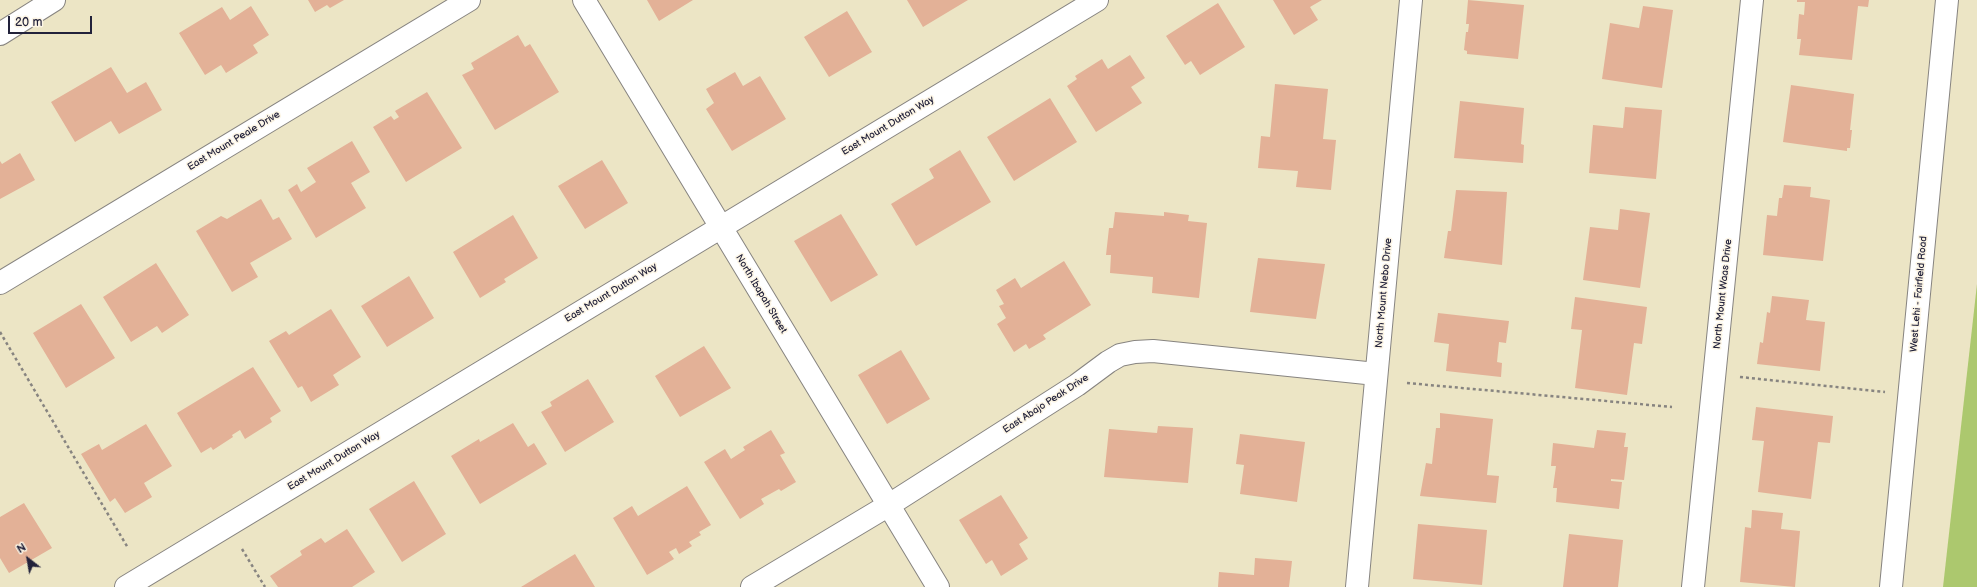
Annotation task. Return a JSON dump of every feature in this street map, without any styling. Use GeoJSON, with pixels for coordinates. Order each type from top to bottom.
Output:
{"type":"FeatureCollection","features":[{"type":"Feature","properties":{"kind":"street"},"geometry":{"type":"LineString","coordinates":[[0,34],[54,0]]}},
{"type":"Feature","properties":{"kind":"street","name":"East Mount Peale Drive"},"geometry":{"type":"LineString","coordinates":[[0,283],[469,0]]}},
{"type":"Feature","properties":{"kind":"street","name":"North Ibapah Street"},"geometry":{"type":"LineString","coordinates":[[584,0],[938,587]]}},
{"type":"Feature","properties":{"kind":"street","name":"East Mount Dutton Way"},"geometry":{"type":"LineString","coordinates":[[126,587],[1096,0]]}},
{"type":"Feature","properties":{"kind":"street","name":"North Mount Nebo Drive"},"geometry":{"type":"LineString","coordinates":[[1357,587],[1411,0]]}},
{"type":"Feature","properties":{"kind":"street","name":"North Mount Waas Drive"},"geometry":{"type":"LineString","coordinates":[[1693,587],[1752,0]]}},
{"type":"Feature","properties":{"kind":"street","name":"West Lehi - Fairfield Road"},"geometry":{"type":"LineString","coordinates":[[1891,587],[1947,0]]}},
{"type":"Feature","properties":{"kind":"street","name":"East Abajo Peak Drive"},"geometry":{"type":"LineString","coordinates":[[752,587],[889,505],[1120,356],[1135,352],[1152,351],[1376,374]]}},
{"type":"Feature","properties":{"kind":"path"},"geometry":{"type":"LineString","coordinates":[[0,332],[128,548]]}},
{"type":"Feature","properties":{"kind":"path"},"geometry":{"type":"LineString","coordinates":[[1736,377],[1909,394]]}},
{"type":"Feature","properties":{"kind":"path"},"geometry":{"type":"LineString","coordinates":[[1407,382],[1672,407]]}},
{"type":"Feature","properties":{"kind":"path"},"geometry":{"type":"LineString","coordinates":[[242,549],[265,587]]}},
{"type":"Feature","properties":{"kind":"green space"},"geometry":{"type":"Polygon","coordinates":[[[1977,284],[1977,587],[1943,587],[1977,284]]]}},
{"type":"Feature","properties":{"kind":"building"},"geometry":{"type":"Polygon","coordinates":[[[308,0],[344,0],[330,8],[327,5],[315,12],[308,0]]]}},
{"type":"Feature","properties":{"kind":"building"},"geometry":{"type":"Polygon","coordinates":[[[647,0],[693,0],[659,21],[647,0]]]}},
{"type":"Feature","properties":{"kind":"building"},"geometry":{"type":"Polygon","coordinates":[[[907,0],[968,0],[923,27],[907,0]]]}},
{"type":"Feature","properties":{"kind":"building"},"geometry":{"type":"Polygon","coordinates":[[[1273,0],[1322,0],[1310,7],[1318,20],[1294,35],[1273,0]]]}},
{"type":"Feature","properties":{"kind":"building"},"geometry":{"type":"Polygon","coordinates":[[[1468,0],[1524,5],[1518,59],[1467,54],[1467,51],[1464,50],[1466,32],[1468,32],[1469,24],[1466,24],[1468,0]]]}},
{"type":"Feature","properties":{"kind":"building"},"geometry":{"type":"Polygon","coordinates":[[[1797,0],[1869,0],[1868,7],[1858,6],[1852,60],[1799,55],[1801,39],[1797,39],[1799,14],[1804,15],[1805,2],[1797,2],[1797,0]]]}},
{"type":"Feature","properties":{"kind":"building"},"geometry":{"type":"Polygon","coordinates":[[[1218,3],[1245,47],[1200,75],[1191,61],[1185,65],[1166,36],[1218,3]]]}},
{"type":"Feature","properties":{"kind":"building"},"geometry":{"type":"Polygon","coordinates":[[[251,6],[269,35],[253,45],[258,53],[226,73],[221,65],[205,75],[179,33],[222,7],[230,20],[251,6]]]}},
{"type":"Feature","properties":{"kind":"building"},"geometry":{"type":"Polygon","coordinates":[[[1643,6],[1673,10],[1662,88],[1602,79],[1610,23],[1639,28],[1643,6]]]}},
{"type":"Feature","properties":{"kind":"building"},"geometry":{"type":"Polygon","coordinates":[[[847,11],[872,52],[829,77],[804,37],[847,11]]]}},
{"type":"Feature","properties":{"kind":"building"},"geometry":{"type":"Polygon","coordinates":[[[518,35],[525,47],[530,44],[559,92],[495,130],[462,75],[474,69],[471,63],[518,35]]]}},
{"type":"Feature","properties":{"kind":"building"},"geometry":{"type":"Polygon","coordinates":[[[1130,55],[1145,78],[1131,87],[1142,103],[1096,132],[1067,86],[1077,79],[1075,76],[1102,59],[1108,69],[1130,55]]]}},
{"type":"Feature","properties":{"kind":"building"},"geometry":{"type":"Polygon","coordinates":[[[111,67],[127,93],[146,82],[162,110],[119,134],[111,121],[75,142],[51,102],[111,67]]]}},
{"type":"Feature","properties":{"kind":"building"},"geometry":{"type":"Polygon","coordinates":[[[735,72],[743,86],[760,76],[786,119],[732,151],[706,109],[714,103],[706,89],[735,72]]]}},
{"type":"Feature","properties":{"kind":"building"},"geometry":{"type":"Polygon","coordinates":[[[1275,84],[1328,89],[1323,139],[1336,140],[1331,190],[1296,187],[1298,171],[1258,168],[1261,136],[1270,137],[1275,84]]]}},
{"type":"Feature","properties":{"kind":"building"},"geometry":{"type":"Polygon","coordinates":[[[1791,85],[1854,94],[1850,130],[1852,130],[1850,148],[1847,148],[1847,151],[1783,142],[1791,85]]]}},
{"type":"Feature","properties":{"kind":"building"},"geometry":{"type":"Polygon","coordinates":[[[427,92],[462,148],[406,182],[373,127],[391,116],[394,120],[399,117],[395,111],[427,92]]]}},
{"type":"Feature","properties":{"kind":"building"},"geometry":{"type":"Polygon","coordinates":[[[1050,98],[1077,142],[1014,181],[987,137],[1050,98]]]}},
{"type":"Feature","properties":{"kind":"building"},"geometry":{"type":"Polygon","coordinates":[[[1460,101],[1524,108],[1521,144],[1524,145],[1523,163],[1454,158],[1460,101]]]}},
{"type":"Feature","properties":{"kind":"building"},"geometry":{"type":"Polygon","coordinates":[[[1625,107],[1662,110],[1656,179],[1589,173],[1593,125],[1623,128],[1625,107]]]}},
{"type":"Feature","properties":{"kind":"building"},"geometry":{"type":"Polygon","coordinates":[[[352,141],[370,172],[351,183],[366,208],[316,238],[288,190],[297,184],[301,192],[316,182],[307,168],[352,141]]]}},
{"type":"Feature","properties":{"kind":"building"},"geometry":{"type":"Polygon","coordinates":[[[960,150],[991,202],[916,246],[891,204],[934,178],[929,169],[960,150]]]}},
{"type":"Feature","properties":{"kind":"building"},"geometry":{"type":"Polygon","coordinates":[[[20,153],[35,180],[0,199],[0,161],[2,164],[20,153]]]}},
{"type":"Feature","properties":{"kind":"building"},"geometry":{"type":"Polygon","coordinates":[[[602,160],[628,203],[585,229],[558,186],[602,160]]]}},
{"type":"Feature","properties":{"kind":"building"},"geometry":{"type":"Polygon","coordinates":[[[1784,185],[1811,187],[1810,197],[1830,200],[1823,261],[1763,255],[1767,215],[1777,216],[1779,198],[1782,198],[1784,185]]]}},
{"type":"Feature","properties":{"kind":"building"},"geometry":{"type":"Polygon","coordinates":[[[1456,190],[1507,192],[1502,265],[1444,258],[1448,231],[1451,231],[1456,190]]]}},
{"type":"Feature","properties":{"kind":"building"},"geometry":{"type":"Polygon","coordinates":[[[261,199],[273,220],[279,217],[292,239],[250,263],[258,277],[232,292],[196,231],[221,216],[227,219],[261,199]]]}},
{"type":"Feature","properties":{"kind":"building"},"geometry":{"type":"Polygon","coordinates":[[[1620,209],[1650,213],[1640,288],[1583,280],[1590,227],[1618,230],[1620,209]]]}},
{"type":"Feature","properties":{"kind":"building"},"geometry":{"type":"Polygon","coordinates":[[[1115,212],[1164,216],[1164,212],[1189,215],[1188,221],[1207,223],[1199,298],[1152,293],[1153,277],[1110,273],[1111,255],[1106,255],[1109,228],[1113,228],[1115,212]]]}},
{"type":"Feature","properties":{"kind":"building"},"geometry":{"type":"Polygon","coordinates":[[[841,214],[878,275],[831,302],[794,241],[841,214]]]}},
{"type":"Feature","properties":{"kind":"building"},"geometry":{"type":"Polygon","coordinates":[[[513,215],[538,258],[504,279],[506,282],[480,298],[453,252],[513,215]]]}},
{"type":"Feature","properties":{"kind":"building"},"geometry":{"type":"Polygon","coordinates":[[[1258,258],[1325,264],[1316,319],[1250,312],[1258,258]]]}},
{"type":"Feature","properties":{"kind":"building"},"geometry":{"type":"Polygon","coordinates":[[[1064,261],[1091,305],[1043,335],[1046,339],[1029,349],[1026,344],[1014,352],[997,324],[1006,318],[999,306],[1004,304],[996,290],[1015,278],[1021,288],[1064,261]]]}},
{"type":"Feature","properties":{"kind":"building"},"geometry":{"type":"Polygon","coordinates":[[[156,263],[189,315],[162,333],[157,326],[131,342],[103,297],[156,263]]]}},
{"type":"Feature","properties":{"kind":"building"},"geometry":{"type":"Polygon","coordinates":[[[409,276],[434,318],[387,347],[361,306],[409,276]]]}},
{"type":"Feature","properties":{"kind":"building"},"geometry":{"type":"Polygon","coordinates":[[[1772,296],[1809,300],[1806,320],[1825,322],[1820,371],[1757,364],[1760,342],[1763,343],[1767,312],[1770,313],[1772,296]]]}},
{"type":"Feature","properties":{"kind":"building"},"geometry":{"type":"Polygon","coordinates":[[[1575,297],[1647,307],[1642,344],[1634,343],[1627,395],[1575,388],[1582,330],[1571,329],[1575,297]]]}},
{"type":"Feature","properties":{"kind":"building"},"geometry":{"type":"Polygon","coordinates":[[[81,304],[115,358],[66,388],[33,333],[81,304]]]}},
{"type":"Feature","properties":{"kind":"building"},"geometry":{"type":"Polygon","coordinates":[[[331,309],[361,357],[333,375],[339,385],[311,402],[302,386],[298,388],[269,341],[286,331],[289,335],[331,309]]]}},
{"type":"Feature","properties":{"kind":"building"},"geometry":{"type":"Polygon","coordinates":[[[1438,313],[1509,321],[1506,343],[1499,342],[1497,362],[1502,363],[1501,377],[1446,371],[1449,344],[1434,342],[1438,313]]]}},
{"type":"Feature","properties":{"kind":"building"},"geometry":{"type":"Polygon","coordinates":[[[704,346],[731,388],[680,417],[655,376],[704,346]]]}},
{"type":"Feature","properties":{"kind":"building"},"geometry":{"type":"Polygon","coordinates":[[[901,350],[930,399],[887,424],[858,375],[901,350]]]}},
{"type":"Feature","properties":{"kind":"building"},"geometry":{"type":"Polygon","coordinates":[[[253,367],[281,411],[270,418],[272,422],[245,439],[240,430],[232,435],[233,437],[213,450],[211,447],[201,453],[177,413],[253,367]]]}},
{"type":"Feature","properties":{"kind":"building"},"geometry":{"type":"Polygon","coordinates":[[[588,379],[614,422],[565,452],[541,412],[552,406],[550,402],[588,379]]]}},
{"type":"Feature","properties":{"kind":"building"},"geometry":{"type":"Polygon","coordinates":[[[1756,407],[1833,416],[1830,443],[1818,442],[1811,499],[1758,492],[1764,441],[1752,440],[1756,407]]]}},
{"type":"Feature","properties":{"kind":"building"},"geometry":{"type":"Polygon","coordinates":[[[1440,413],[1493,419],[1487,475],[1499,476],[1496,503],[1420,496],[1426,463],[1432,464],[1436,428],[1440,428],[1440,413]]]}},
{"type":"Feature","properties":{"kind":"building"},"geometry":{"type":"Polygon","coordinates":[[[513,423],[528,447],[534,443],[547,464],[480,504],[451,456],[479,439],[480,442],[513,423]]]}},
{"type":"Feature","properties":{"kind":"building"},"geometry":{"type":"Polygon","coordinates":[[[146,424],[172,466],[144,483],[152,497],[125,513],[115,498],[110,502],[81,454],[99,444],[102,450],[146,424]]]}},
{"type":"Feature","properties":{"kind":"building"},"geometry":{"type":"Polygon","coordinates":[[[1158,426],[1193,428],[1188,483],[1104,477],[1109,429],[1157,433],[1158,426]]]}},
{"type":"Feature","properties":{"kind":"building"},"geometry":{"type":"Polygon","coordinates":[[[771,430],[785,453],[780,455],[796,482],[781,491],[779,489],[761,499],[764,504],[740,519],[704,462],[725,449],[731,459],[745,450],[743,447],[771,430]]]}},
{"type":"Feature","properties":{"kind":"building"},"geometry":{"type":"Polygon","coordinates":[[[1597,430],[1626,433],[1624,447],[1628,447],[1624,480],[1611,479],[1611,481],[1622,482],[1619,509],[1556,502],[1557,488],[1553,488],[1556,466],[1551,466],[1553,443],[1594,448],[1597,430]]]}},
{"type":"Feature","properties":{"kind":"building"},"geometry":{"type":"Polygon","coordinates":[[[1240,434],[1305,442],[1297,502],[1240,494],[1244,465],[1236,464],[1240,434]]]}},
{"type":"Feature","properties":{"kind":"building"},"geometry":{"type":"Polygon","coordinates":[[[414,481],[446,534],[402,562],[369,509],[414,481]]]}},
{"type":"Feature","properties":{"kind":"building"},"geometry":{"type":"Polygon","coordinates":[[[687,486],[711,525],[699,532],[701,535],[689,542],[692,546],[679,554],[676,548],[669,552],[674,559],[647,575],[613,518],[632,506],[638,516],[687,486]]]}},
{"type":"Feature","properties":{"kind":"building"},"geometry":{"type":"Polygon","coordinates":[[[1001,495],[1028,538],[1019,544],[1028,559],[1001,576],[992,560],[986,564],[959,520],[1001,495]]]}},
{"type":"Feature","properties":{"kind":"building"},"geometry":{"type":"Polygon","coordinates":[[[24,503],[52,548],[9,573],[0,558],[0,517],[24,503]]]}},
{"type":"Feature","properties":{"kind":"building"},"geometry":{"type":"Polygon","coordinates":[[[1752,510],[1783,513],[1781,529],[1800,531],[1795,587],[1740,582],[1745,527],[1751,528],[1752,510]]]}},
{"type":"Feature","properties":{"kind":"building"},"geometry":{"type":"Polygon","coordinates":[[[1418,524],[1487,530],[1482,585],[1413,579],[1418,524]]]}},
{"type":"Feature","properties":{"kind":"building"},"geometry":{"type":"Polygon","coordinates":[[[347,529],[375,572],[352,587],[278,587],[270,576],[302,555],[300,551],[321,538],[325,543],[347,529]]]}},
{"type":"Feature","properties":{"kind":"building"},"geometry":{"type":"Polygon","coordinates":[[[1569,534],[1623,540],[1618,587],[1563,587],[1569,534]]]}},
{"type":"Feature","properties":{"kind":"building"},"geometry":{"type":"Polygon","coordinates":[[[575,554],[595,587],[521,587],[575,554]]]}},
{"type":"Feature","properties":{"kind":"building"},"geometry":{"type":"Polygon","coordinates":[[[1255,558],[1292,561],[1289,587],[1218,587],[1219,572],[1254,575],[1255,558]]]}}]}
